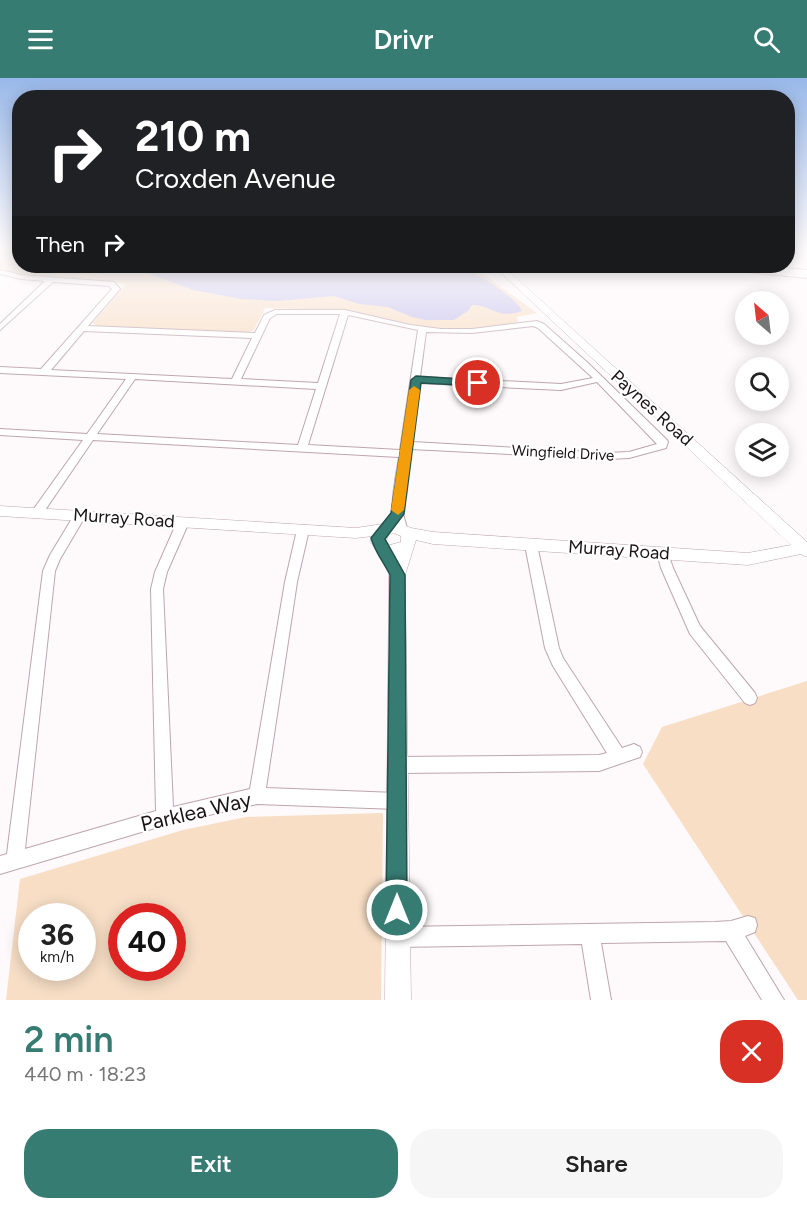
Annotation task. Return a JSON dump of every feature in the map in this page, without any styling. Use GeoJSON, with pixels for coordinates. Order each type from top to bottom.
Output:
{"type":"FeatureCollection","features":[{"type":"Feature","properties":{"kind":"street"},"geometry":{"type":"LineString","coordinates":[[0,328],[36,294]]}},
{"type":"Feature","properties":{"kind":"street"},"geometry":{"type":"LineString","coordinates":[[44,372],[113,294]]}},
{"type":"Feature","properties":{"kind":"street","name":"Paynes Road"},"geometry":{"type":"LineString","coordinates":[[528,294],[806,549]]}},
{"type":"Feature","properties":{"kind":"street","name":"Wingfield Drive"},"geometry":{"type":"LineString","coordinates":[[235,382],[267,317],[275,312],[345,312],[422,329],[472,331],[534,323],[541,326],[599,379],[663,442],[662,446],[629,455],[608,456],[406,450]]}},
{"type":"Feature","properties":{"kind":"street"},"geometry":{"type":"LineString","coordinates":[[302,449],[345,312]]}},
{"type":"Feature","properties":{"kind":"street"},"geometry":{"type":"LineString","coordinates":[[84,328],[257,336]]}},
{"type":"Feature","properties":{"kind":"street"},"geometry":{"type":"LineString","coordinates":[[398,1000],[395,536],[422,329]]}},
{"type":"Feature","properties":{"kind":"street"},"geometry":{"type":"LineString","coordinates":[[0,370],[321,386]]}},
{"type":"Feature","properties":{"kind":"street"},"geometry":{"type":"LineString","coordinates":[[37,513],[132,376]]}},
{"type":"Feature","properties":{"kind":"street"},"geometry":{"type":"LineString","coordinates":[[416,380],[561,387],[599,379]]}},
{"type":"Feature","properties":{"kind":"street"},"geometry":{"type":"LineString","coordinates":[[0,432],[302,449],[406,450]]}},
{"type":"Feature","properties":{"kind":"street","name":"Murray Road"},"geometry":{"type":"LineString","coordinates":[[0,511],[748,559],[806,549]]}},
{"type":"Feature","properties":{"kind":"street"},"geometry":{"type":"LineString","coordinates":[[8,863],[49,571],[54,558],[80,515]]}},
{"type":"Feature","properties":{"kind":"street"},"geometry":{"type":"LineString","coordinates":[[165,817],[157,589],[161,572],[183,522]]}},
{"type":"Feature","properties":{"kind":"street"},"geometry":{"type":"LineString","coordinates":[[257,796],[291,582],[303,530]]}},
{"type":"Feature","properties":{"kind":"street"},"geometry":{"type":"LineString","coordinates":[[397,765],[582,764],[599,763],[626,755],[558,662],[552,648],[531,545]]}},
{"type":"Feature","properties":{"kind":"street"},"geometry":{"type":"LineString","coordinates":[[663,553],[667,568],[695,630],[750,698]]}},
{"type":"Feature","properties":{"kind":"street","name":"Parklea Way"},"geometry":{"type":"LineString","coordinates":[[8,863],[165,817],[257,796],[303,800],[397,801]]}},
{"type":"Feature","properties":{"kind":"street"},"geometry":{"type":"LineString","coordinates":[[397,937],[590,936],[740,928],[774,1000]]}},
{"type":"Feature","properties":{"kind":"street"},"geometry":{"type":"LineString","coordinates":[[590,936],[601,1000]]}},
{"type":"Feature","properties":{"kind":"shaded area"},"geometry":{"type":"Polygon","coordinates":[[[118,294],[511,294],[537,313],[517,317],[518,322],[493,327],[449,329],[409,324],[344,310],[265,308],[254,330],[246,333],[97,326],[93,323],[118,294]]]}},
{"type":"Feature","properties":{"kind":"shaded area"},"geometry":{"type":"Polygon","coordinates":[[[215,294],[506,294],[519,305],[522,311],[506,314],[472,305],[469,310],[454,320],[426,320],[388,307],[359,304],[334,296],[277,301],[242,299],[215,294]]]}},
{"type":"Feature","properties":{"kind":"shaded area"},"geometry":{"type":"Polygon","coordinates":[[[807,681],[807,1000],[798,1000],[643,764],[662,727],[807,681]]]}},
{"type":"Feature","properties":{"kind":"shaded area"},"geometry":{"type":"Polygon","coordinates":[[[383,813],[381,1000],[6,1000],[20,879],[183,830],[246,817],[383,813]]]}},
{"type":"Feature","properties":{"kind":"slow traffic"},"geometry":{"type":"LineString","coordinates":[[398,510],[414,390]]}},
{"type":"Feature","properties":{"kind":"route"},"geometry":{"type":"LineString","coordinates":[[397,910],[397,575],[392,561],[378,542],[378,538],[397,514],[416,380],[478,383]]}}]}
